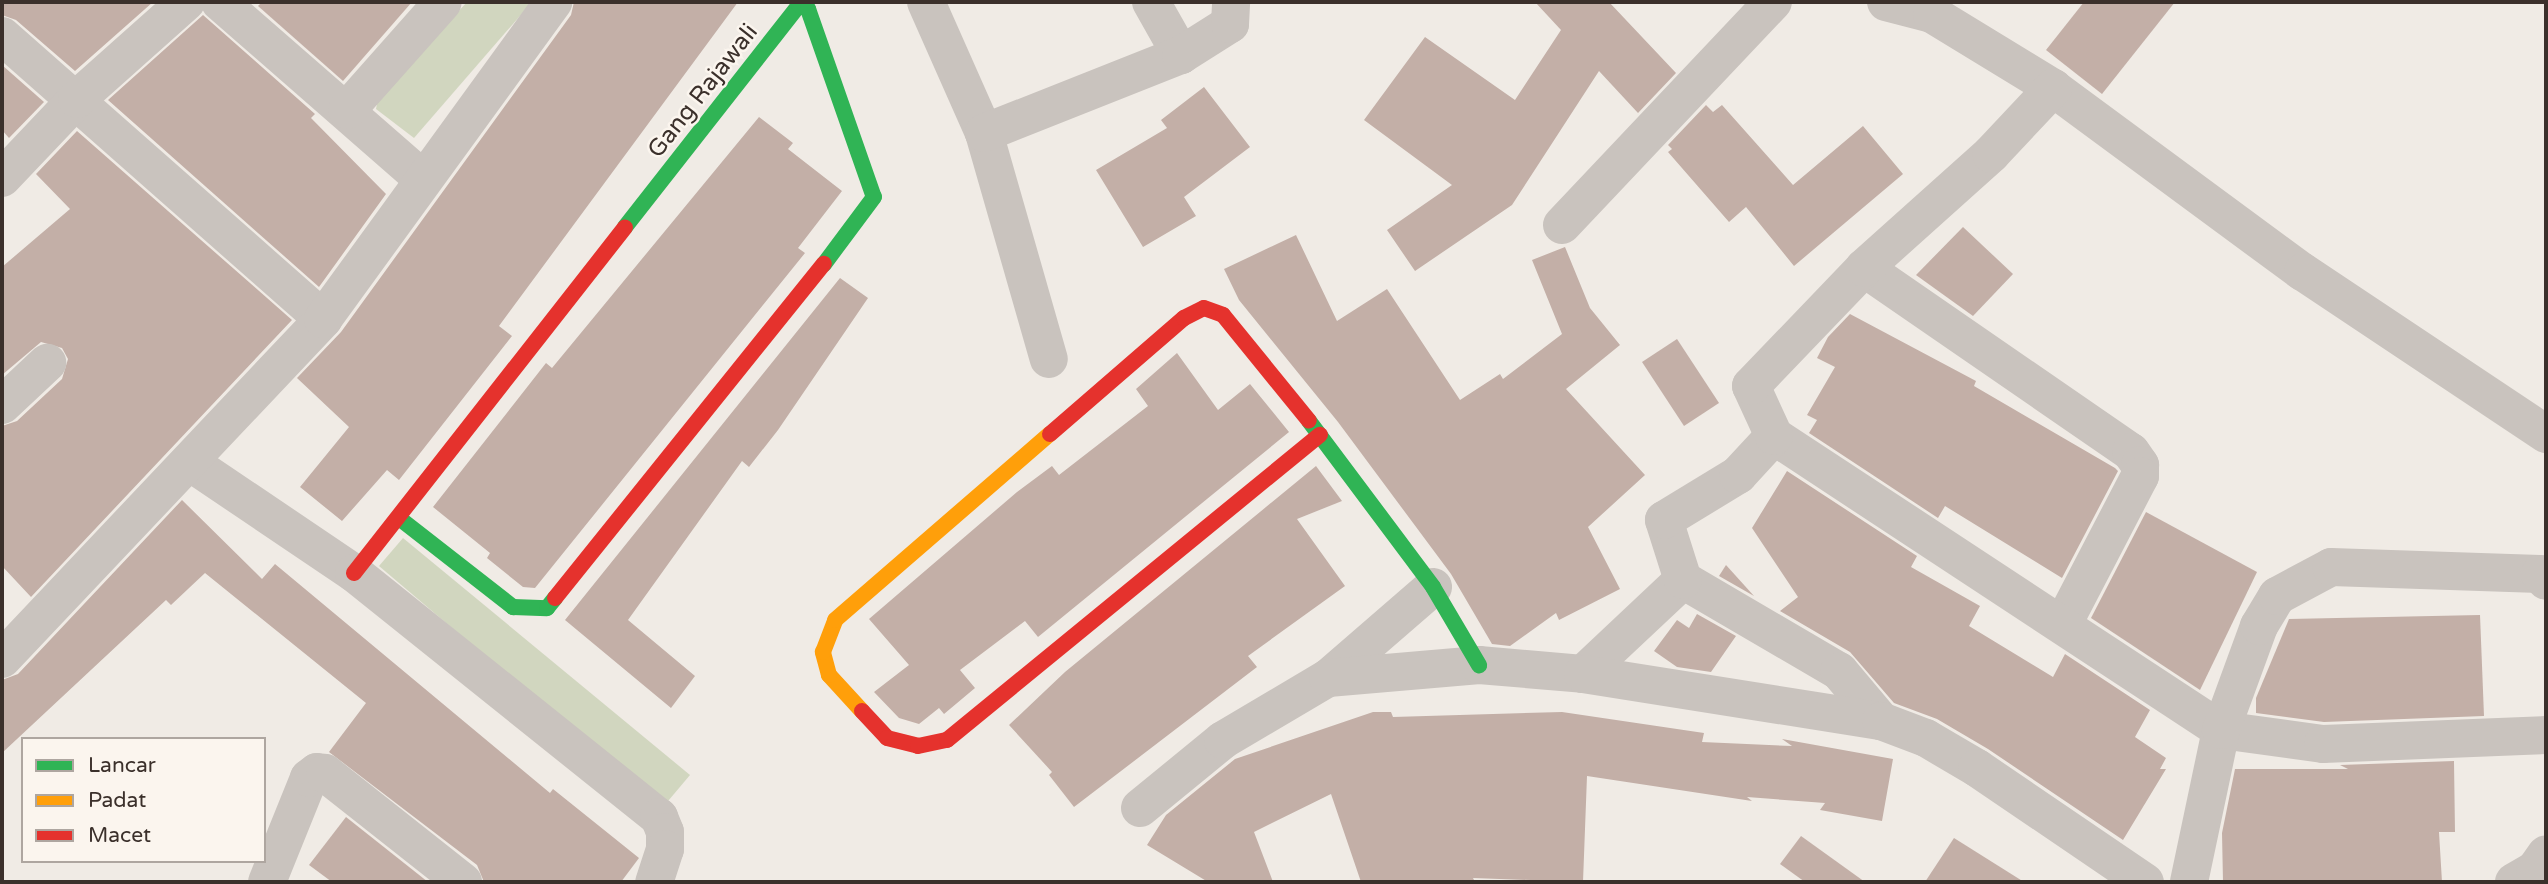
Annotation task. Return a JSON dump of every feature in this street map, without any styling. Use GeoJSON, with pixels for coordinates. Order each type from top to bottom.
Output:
{"type":"FeatureCollection","features":[{"type":"Feature","properties":{"kind":"street"},"geometry":{"type":"LineString","coordinates":[[2,178],[77,99],[187,2]]}},
{"type":"Feature","properties":{"kind":"street"},"geometry":{"type":"LineString","coordinates":[[220,2],[423,179]]}},
{"type":"Feature","properties":{"kind":"street"},"geometry":{"type":"LineString","coordinates":[[347,110],[443,2]]}},
{"type":"Feature","properties":{"kind":"street"},"geometry":{"type":"LineString","coordinates":[[2,659],[200,471],[323,319],[553,2]]}},
{"type":"Feature","properties":{"kind":"street"},"geometry":{"type":"LineString","coordinates":[[926,2],[984,133],[1049,359]]}},
{"type":"Feature","properties":{"kind":"street"},"geometry":{"type":"LineString","coordinates":[[1151,2],[1181,55]]}},
{"type":"Feature","properties":{"kind":"street"},"geometry":{"type":"LineString","coordinates":[[984,133],[1181,55],[1230,24],[1231,2]]}},
{"type":"Feature","properties":{"kind":"street"},"geometry":{"type":"LineString","coordinates":[[1562,225],[1773,2]]}},
{"type":"Feature","properties":{"kind":"street"},"geometry":{"type":"LineString","coordinates":[[1886,2],[1937,8],[2053,88],[2303,272],[2546,434]]}},
{"type":"Feature","properties":{"kind":"street","name":"Gang Rajawali"},"geometry":{"type":"LineString","coordinates":[[799,5],[808,9],[874,197],[872,203],[548,608],[531,611],[513,607],[399,518],[799,5]]}},
{"type":"Feature","properties":{"kind":"street"},"geometry":{"type":"LineString","coordinates":[[2,36],[77,99],[323,319]]}},
{"type":"Feature","properties":{"kind":"street"},"geometry":{"type":"LineString","coordinates":[[2053,88],[1991,154],[1864,268],[1751,386],[1774,436],[2221,730],[2323,744],[2546,735]]}},
{"type":"Feature","properties":{"kind":"street"},"geometry":{"type":"LineString","coordinates":[[1864,268],[2131,452],[2140,465],[2140,476],[2063,624]]}},
{"type":"Feature","properties":{"kind":"street"},"geometry":{"type":"LineString","coordinates":[[1320,435],[947,740],[918,746],[887,738],[830,675],[823,652],[835,620],[1193,312],[1204,308],[1223,315],[1320,435],[1433,587],[1479,666]]}},
{"type":"Feature","properties":{"kind":"street"},"geometry":{"type":"LineString","coordinates":[[2,405],[47,363]]}},
{"type":"Feature","properties":{"kind":"street"},"geometry":{"type":"LineString","coordinates":[[1774,436],[1738,475],[1664,520],[1683,580],[1839,671],[1881,721]]}},
{"type":"Feature","properties":{"kind":"street"},"geometry":{"type":"LineString","coordinates":[[200,471],[354,573],[659,817],[666,832],[659,866]]}},
{"type":"Feature","properties":{"kind":"street"},"geometry":{"type":"LineString","coordinates":[[354,573],[399,518]]}},
{"type":"Feature","properties":{"kind":"street"},"geometry":{"type":"LineString","coordinates":[[2189,882],[2221,730],[2259,626],[2277,596],[2331,567],[2540,574],[2546,581]]}},
{"type":"Feature","properties":{"kind":"street"},"geometry":{"type":"LineString","coordinates":[[1583,674],[1683,580]]}},
{"type":"Feature","properties":{"kind":"street"},"geometry":{"type":"LineString","coordinates":[[1140,808],[1223,740],[1328,678],[1433,587]]}},
{"type":"Feature","properties":{"kind":"street"},"geometry":{"type":"LineString","coordinates":[[1328,678],[1479,666],[1583,674],[1881,721],[1926,738],[1977,768],[2145,882]]}},
{"type":"Feature","properties":{"kind":"street"},"geometry":{"type":"LineString","coordinates":[[267,882],[309,778],[325,773],[463,882]]}},
{"type":"Feature","properties":{"kind":"street"},"geometry":{"type":"LineString","coordinates":[[2514,882],[2535,870],[2546,854]]}},
{"type":"Feature","properties":{"kind":"green space"},"geometry":{"type":"Polygon","coordinates":[[[467,2],[532,2],[414,138],[376,109],[378,99],[467,2]]]}},
{"type":"Feature","properties":{"kind":"green space"},"geometry":{"type":"Polygon","coordinates":[[[403,538],[690,775],[663,807],[379,566],[403,538]]]}},
{"type":"Feature","properties":{"kind":"building"},"geometry":{"type":"Polygon","coordinates":[[[2,2],[153,2],[75,71],[16,20],[2,15],[2,2]]]}},
{"type":"Feature","properties":{"kind":"building"},"geometry":{"type":"Polygon","coordinates":[[[262,2],[412,2],[343,81],[258,6],[262,2]]]}},
{"type":"Feature","properties":{"kind":"building"},"geometry":{"type":"Polygon","coordinates":[[[574,2],[738,2],[499,326],[512,336],[399,480],[387,470],[342,521],[300,487],[349,427],[297,378],[341,332],[571,15],[574,2]]]}},
{"type":"Feature","properties":{"kind":"building"},"geometry":{"type":"Polygon","coordinates":[[[1535,2],[1609,2],[1676,73],[1638,113],[1599,71],[1512,205],[1415,271],[1387,230],[1452,185],[1364,120],[1425,37],[1515,100],[1561,30],[1535,2]]]}},
{"type":"Feature","properties":{"kind":"building"},"geometry":{"type":"Polygon","coordinates":[[[2084,2],[2175,2],[2102,94],[2046,50],[2084,2]]]}},
{"type":"Feature","properties":{"kind":"building"},"geometry":{"type":"Polygon","coordinates":[[[203,15],[315,114],[311,118],[386,194],[319,287],[108,100],[203,15]]]}},
{"type":"Feature","properties":{"kind":"building"},"geometry":{"type":"Polygon","coordinates":[[[2,65],[44,102],[9,138],[2,130],[2,65]]]}},
{"type":"Feature","properties":{"kind":"building"},"geometry":{"type":"Polygon","coordinates":[[[1204,87],[1250,147],[1184,197],[1196,216],[1143,247],[1096,170],[1167,128],[1161,120],[1204,87]]]}},
{"type":"Feature","properties":{"kind":"building"},"geometry":{"type":"Polygon","coordinates":[[[1706,105],[1713,112],[1722,105],[1793,185],[1863,126],[1903,174],[1794,266],[1746,207],[1729,222],[1668,152],[1672,149],[1668,145],[1706,105]]]}},
{"type":"Feature","properties":{"kind":"building"},"geometry":{"type":"Polygon","coordinates":[[[759,117],[793,143],[788,149],[842,191],[798,248],[805,253],[535,588],[523,587],[487,558],[490,553],[433,507],[546,363],[552,368],[759,117]]]}},
{"type":"Feature","properties":{"kind":"building"},"geometry":{"type":"Polygon","coordinates":[[[77,131],[292,320],[31,597],[2,566],[2,426],[17,421],[62,379],[68,359],[62,348],[41,342],[2,375],[2,267],[70,209],[36,174],[77,131]]]}},
{"type":"Feature","properties":{"kind":"building"},"geometry":{"type":"Polygon","coordinates":[[[1963,227],[2013,274],[1973,316],[1916,275],[1963,227]]]}},
{"type":"Feature","properties":{"kind":"building"},"geometry":{"type":"Polygon","coordinates":[[[1296,235],[1337,321],[1387,289],[1460,400],[1500,374],[1503,379],[1562,334],[1532,260],[1565,247],[1590,308],[1620,345],[1566,389],[1645,475],[1588,527],[1620,589],[1559,620],[1556,613],[1510,646],[1492,644],[1451,574],[1338,422],[1239,300],[1224,269],[1296,235]]]}},
{"type":"Feature","properties":{"kind":"building"},"geometry":{"type":"Polygon","coordinates":[[[840,278],[868,298],[778,430],[749,467],[742,461],[628,620],[695,676],[671,708],[565,620],[840,278]]]}},
{"type":"Feature","properties":{"kind":"building"},"geometry":{"type":"Polygon","coordinates":[[[1850,314],[1976,381],[1974,386],[2118,471],[2062,578],[1945,506],[1938,518],[1809,433],[1817,420],[1807,415],[1835,367],[1817,358],[1828,337],[1850,314]]]}},
{"type":"Feature","properties":{"kind":"building"},"geometry":{"type":"Polygon","coordinates":[[[1677,339],[1719,403],[1684,426],[1642,362],[1677,339]]]}},
{"type":"Feature","properties":{"kind":"building"},"geometry":{"type":"Polygon","coordinates":[[[1177,353],[1218,410],[1250,384],[1289,432],[1038,637],[1025,621],[960,670],[975,688],[944,714],[939,708],[919,724],[899,718],[874,692],[909,665],[869,619],[1017,492],[1052,466],[1059,475],[1148,406],[1136,389],[1177,353]]]}},
{"type":"Feature","properties":{"kind":"building"},"geometry":{"type":"Polygon","coordinates":[[[1316,466],[1342,501],[1297,519],[1345,586],[1248,656],[1257,667],[1074,807],[1049,775],[1052,772],[1009,725],[1065,672],[1316,466]]]}},
{"type":"Feature","properties":{"kind":"building"},"geometry":{"type":"Polygon","coordinates":[[[1787,471],[1917,556],[1911,567],[1980,606],[1969,626],[2053,677],[2065,654],[2150,710],[2135,737],[2166,758],[2160,769],[2166,769],[2123,840],[1988,749],[1937,719],[1894,703],[1850,652],[1780,611],[1798,597],[1752,528],[1787,471]]]}},
{"type":"Feature","properties":{"kind":"building"},"geometry":{"type":"Polygon","coordinates":[[[182,500],[262,579],[275,564],[550,793],[553,789],[639,858],[621,882],[484,882],[477,865],[329,752],[366,703],[205,573],[171,605],[166,600],[2,753],[2,680],[18,674],[182,500]]]}},
{"type":"Feature","properties":{"kind":"building"},"geometry":{"type":"Polygon","coordinates":[[[2146,512],[2257,572],[2200,690],[2091,618],[2146,512]]]}},
{"type":"Feature","properties":{"kind":"building"},"geometry":{"type":"Polygon","coordinates":[[[1726,565],[1754,596],[1719,576],[1726,565]]]}},
{"type":"Feature","properties":{"kind":"building"},"geometry":{"type":"Polygon","coordinates":[[[1697,614],[1736,636],[1711,672],[1677,667],[1654,651],[1677,620],[1689,628],[1697,614]]]}},
{"type":"Feature","properties":{"kind":"building"},"geometry":{"type":"Polygon","coordinates":[[[2480,615],[2484,716],[2324,722],[2256,713],[2256,698],[2289,619],[2480,615]]]}},
{"type":"Feature","properties":{"kind":"building"},"geometry":{"type":"Polygon","coordinates":[[[1373,712],[1391,712],[1393,717],[1562,712],[1704,733],[1702,742],[1792,746],[1782,739],[1893,759],[1882,821],[1820,810],[1825,803],[1747,797],[1752,801],[1587,776],[1583,882],[1473,878],[1475,882],[1361,882],[1331,794],[1254,832],[1273,882],[1208,882],[1147,845],[1166,815],[1235,759],[1373,712]]]}},
{"type":"Feature","properties":{"kind":"building"},"geometry":{"type":"Polygon","coordinates":[[[2454,761],[2455,832],[2439,832],[2442,882],[2223,882],[2222,833],[2235,769],[2348,769],[2340,765],[2454,761]]]}},
{"type":"Feature","properties":{"kind":"building"},"geometry":{"type":"Polygon","coordinates":[[[346,817],[428,882],[332,882],[309,865],[346,817]]]}},
{"type":"Feature","properties":{"kind":"building"},"geometry":{"type":"Polygon","coordinates":[[[1801,836],[1865,882],[1805,882],[1780,864],[1801,836]]]}},
{"type":"Feature","properties":{"kind":"building"},"geometry":{"type":"Polygon","coordinates":[[[1954,838],[2024,882],[1925,882],[1954,838]]]}},
{"type":"Feature","properties":{"kind":"traffic: fast"},"geometry":{"type":"LineString","coordinates":[[625,227],[799,5],[808,9],[874,197],[824,264]]}},
{"type":"Feature","properties":{"kind":"traffic: fast"},"geometry":{"type":"LineString","coordinates":[[1309,421],[1433,587],[1479,665]]}},
{"type":"Feature","properties":{"kind":"traffic: fast"},"geometry":{"type":"LineString","coordinates":[[399,518],[513,607],[547,608],[555,598]]}},
{"type":"Feature","properties":{"kind":"traffic: slow"},"geometry":{"type":"LineString","coordinates":[[862,711],[829,675],[823,652],[835,620],[1050,434]]}},
{"type":"Feature","properties":{"kind":"traffic: jam"},"geometry":{"type":"LineString","coordinates":[[354,573],[625,227]]}},
{"type":"Feature","properties":{"kind":"traffic: jam"},"geometry":{"type":"LineString","coordinates":[[555,598],[824,264]]}},
{"type":"Feature","properties":{"kind":"traffic: jam"},"geometry":{"type":"LineString","coordinates":[[1050,434],[1184,318],[1204,308],[1223,315],[1309,421]]}},
{"type":"Feature","properties":{"kind":"traffic: jam"},"geometry":{"type":"LineString","coordinates":[[862,711],[887,738],[918,746],[947,740],[1320,435]]}}]}
